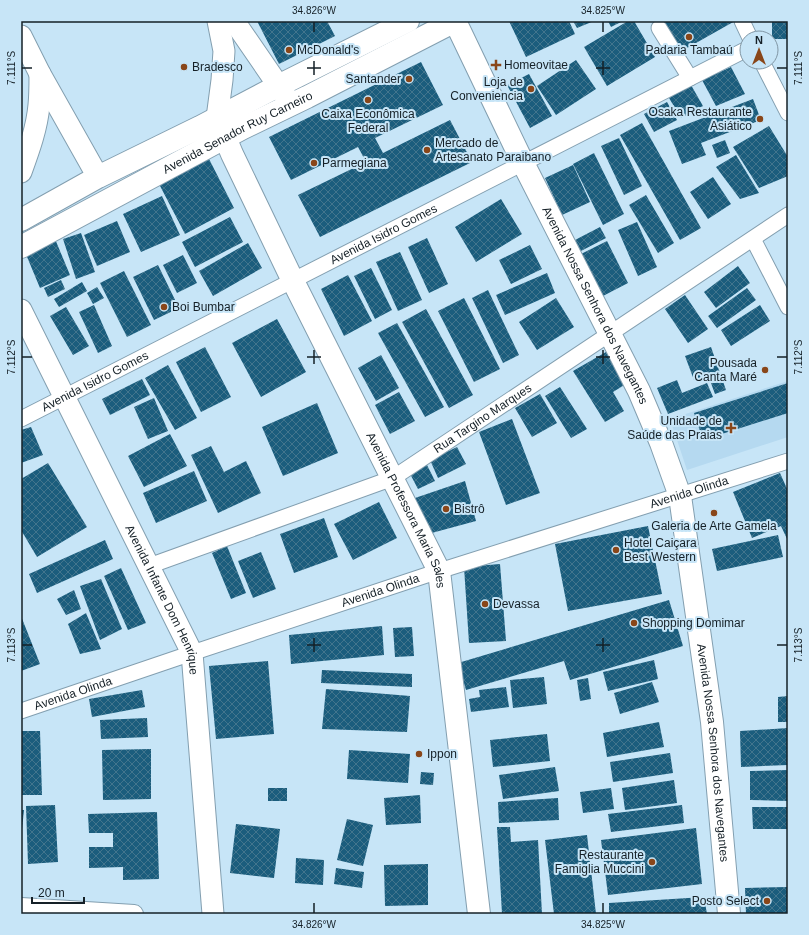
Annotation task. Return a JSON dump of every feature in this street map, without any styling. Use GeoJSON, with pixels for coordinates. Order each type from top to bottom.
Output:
{"type":"FeatureCollection","features":[{"type":"Feature","properties":{"kind":"main road"},"geometry":{"type":"LineString","coordinates":[[217,118],[224,51],[218,21]]}},
{"type":"Feature","properties":{"kind":"main road"},"geometry":{"type":"LineString","coordinates":[[234,21],[291,104]]}},
{"type":"Feature","properties":{"kind":"main road","name":"Avenida Senador Ruy Carneiro"},"geometry":{"type":"LineString","coordinates":[[21,220],[98,178],[408,21]]}},
{"type":"Feature","properties":{"kind":"main road","name":"Avenida Senador Ruy Carneiro"},"geometry":{"type":"LineString","coordinates":[[21,246],[225,138],[455,21]]}},
{"type":"Feature","properties":{"kind":"main road","name":"Avenida Nossa Senhora dos Navegantes"},"geometry":{"type":"LineString","coordinates":[[455,21],[523,163],[639,391],[661,443],[680,496],[712,722],[729,914]]}},
{"type":"Feature","properties":{"kind":"main road"},"geometry":{"type":"LineString","coordinates":[[21,36],[40,74],[98,178]]}},
{"type":"Feature","properties":{"kind":"main road"},"geometry":{"type":"LineString","coordinates":[[21,172],[36,124],[39,106],[40,74]]}},
{"type":"Feature","properties":{"kind":"main road","name":"Avenida Professora Maria Sales"},"geometry":{"type":"LineString","coordinates":[[217,118],[225,138],[293,281],[439,571],[479,914]]}},
{"type":"Feature","properties":{"kind":"main road","name":"Avenida Infante Dom Henrique"},"geometry":{"type":"LineString","coordinates":[[21,310],[192,653],[213,914]]}},
{"type":"Feature","properties":{"kind":"street"},"geometry":{"type":"LineString","coordinates":[[659,28],[690,78]]}},
{"type":"Feature","properties":{"kind":"street","name":"Avenida Isidro Gomes"},"geometry":{"type":"LineString","coordinates":[[21,419],[739,53]]}},
{"type":"Feature","properties":{"kind":"street"},"geometry":{"type":"LineString","coordinates":[[766,70],[788,113]]}},
{"type":"Feature","properties":{"kind":"street","name":"Rua Targino Marques"},"geometry":{"type":"LineString","coordinates":[[149,566],[393,478],[610,335],[788,215]]}},
{"type":"Feature","properties":{"kind":"street"},"geometry":{"type":"LineString","coordinates":[[753,239],[788,307]]}},
{"type":"Feature","properties":{"kind":"street","name":"Avenida Olinda"},"geometry":{"type":"LineString","coordinates":[[21,711],[439,571],[788,461]]}},
{"type":"Feature","properties":{"kind":"street"},"geometry":{"type":"LineString","coordinates":[[21,906],[134,914]]}},
{"type":"Feature","properties":{"kind":"shaded area","name":"Unidade de Saúde das Praias"},"geometry":{"type":"Polygon","coordinates":[[[788,381],[788,437],[687,470],[670,419],[788,381]]]}},
{"type":"Feature","properties":{"kind":"building","name":"McDonald's"},"geometry":{"type":"Polygon","coordinates":[[[257,21],[327,21],[335,36],[279,64],[257,21]]]}},
{"type":"Feature","properties":{"kind":"building"},"geometry":{"type":"Polygon","coordinates":[[[509,21],[569,21],[575,34],[526,57],[509,21]]]}},
{"type":"Feature","properties":{"kind":"building"},"geometry":{"type":"Polygon","coordinates":[[[573,21],[594,21],[577,28],[573,21]]]}},
{"type":"Feature","properties":{"kind":"building"},"geometry":{"type":"Polygon","coordinates":[[[608,21],[623,21],[611,27],[608,21]]]}},
{"type":"Feature","properties":{"kind":"building"},"geometry":{"type":"Polygon","coordinates":[[[628,21],[634,21],[655,57],[607,86],[584,47],[628,21]]]}},
{"type":"Feature","properties":{"kind":"building","name":"Padaria Tambaú"},"geometry":{"type":"Polygon","coordinates":[[[662,21],[735,21],[680,52],[662,21]]]}},
{"type":"Feature","properties":{"kind":"building"},"geometry":{"type":"Polygon","coordinates":[[[772,21],[788,21],[788,39],[779,39],[779,30],[772,30],[772,21]]]}},
{"type":"Feature","properties":{"kind":"building"},"geometry":{"type":"Polygon","coordinates":[[[576,60],[596,89],[556,115],[537,86],[576,60]]]}},
{"type":"Feature","properties":{"kind":"building","name":"Mercado de Artesanato Paraibano"},"geometry":{"type":"Polygon","coordinates":[[[421,62],[443,105],[375,138],[383,153],[450,120],[472,162],[320,237],[298,195],[366,162],[358,147],[291,180],[269,137],[421,62]]]}},
{"type":"Feature","properties":{"kind":"building"},"geometry":{"type":"Polygon","coordinates":[[[731,67],[745,94],[716,106],[702,80],[731,67]]]}},
{"type":"Feature","properties":{"kind":"building"},"geometry":{"type":"Polygon","coordinates":[[[529,74],[552,116],[530,128],[507,85],[529,74]]]}},
{"type":"Feature","properties":{"kind":"building"},"geometry":{"type":"Polygon","coordinates":[[[691,85],[703,106],[681,118],[669,98],[691,85]]]}},
{"type":"Feature","properties":{"kind":"building"},"geometry":{"type":"Polygon","coordinates":[[[753,99],[761,120],[701,143],[706,155],[682,164],[669,131],[753,99]]]}},
{"type":"Feature","properties":{"kind":"building"},"geometry":{"type":"Polygon","coordinates":[[[667,102],[677,120],[654,132],[644,114],[667,102]]]}},
{"type":"Feature","properties":{"kind":"building"},"geometry":{"type":"Polygon","coordinates":[[[642,123],[701,228],[680,240],[620,135],[642,123]]]}},
{"type":"Feature","properties":{"kind":"building"},"geometry":{"type":"Polygon","coordinates":[[[769,126],[788,157],[788,176],[759,188],[733,147],[769,126]]]}},
{"type":"Feature","properties":{"kind":"building"},"geometry":{"type":"Polygon","coordinates":[[[619,138],[642,186],[624,195],[601,146],[619,138]]]}},
{"type":"Feature","properties":{"kind":"building"},"geometry":{"type":"Polygon","coordinates":[[[725,140],[730,153],[717,158],[712,145],[725,140]]]}},
{"type":"Feature","properties":{"kind":"building"},"geometry":{"type":"Polygon","coordinates":[[[594,153],[624,214],[603,225],[573,164],[594,153]]]}},
{"type":"Feature","properties":{"kind":"building"},"geometry":{"type":"Polygon","coordinates":[[[736,155],[759,193],[740,199],[716,167],[736,155]]]}},
{"type":"Feature","properties":{"kind":"building"},"geometry":{"type":"Polygon","coordinates":[[[208,157],[234,208],[185,234],[158,182],[208,157]]]}},
{"type":"Feature","properties":{"kind":"building"},"geometry":{"type":"Polygon","coordinates":[[[573,165],[590,202],[562,215],[545,178],[573,165]]]}},
{"type":"Feature","properties":{"kind":"building"},"geometry":{"type":"Polygon","coordinates":[[[713,177],[731,204],[708,219],[690,192],[713,177]]]}},
{"type":"Feature","properties":{"kind":"building"},"geometry":{"type":"Polygon","coordinates":[[[646,195],[674,243],[658,253],[629,205],[646,195]]]}},
{"type":"Feature","properties":{"kind":"building"},"geometry":{"type":"Polygon","coordinates":[[[162,196],[180,235],[141,252],[123,214],[162,196]]]}},
{"type":"Feature","properties":{"kind":"building"},"geometry":{"type":"Polygon","coordinates":[[[501,199],[522,234],[476,262],[455,227],[501,199]]]}},
{"type":"Feature","properties":{"kind":"building"},"geometry":{"type":"Polygon","coordinates":[[[230,217],[243,242],[195,267],[182,242],[230,217]]]}},
{"type":"Feature","properties":{"kind":"building"},"geometry":{"type":"Polygon","coordinates":[[[117,221],[130,252],[97,266],[84,235],[117,221]]]}},
{"type":"Feature","properties":{"kind":"building"},"geometry":{"type":"Polygon","coordinates":[[[637,222],[657,267],[638,276],[618,230],[637,222]]]}},
{"type":"Feature","properties":{"kind":"building"},"geometry":{"type":"Polygon","coordinates":[[[600,227],[606,238],[581,251],[575,240],[600,227]]]}},
{"type":"Feature","properties":{"kind":"building"},"geometry":{"type":"Polygon","coordinates":[[[81,233],[95,272],[76,279],[63,239],[81,233]]]}},
{"type":"Feature","properties":{"kind":"building"},"geometry":{"type":"Polygon","coordinates":[[[427,238],[448,284],[429,293],[408,247],[427,238]]]}},
{"type":"Feature","properties":{"kind":"building"},"geometry":{"type":"Polygon","coordinates":[[[55,239],[70,275],[40,288],[25,252],[55,239]]]}},
{"type":"Feature","properties":{"kind":"building"},"geometry":{"type":"Polygon","coordinates":[[[607,241],[628,283],[603,296],[581,254],[607,241]]]}},
{"type":"Feature","properties":{"kind":"building"},"geometry":{"type":"Polygon","coordinates":[[[248,243],[262,268],[213,296],[199,271],[248,243]]]}},
{"type":"Feature","properties":{"kind":"building"},"geometry":{"type":"Polygon","coordinates":[[[530,245],[542,269],[511,284],[499,260],[530,245]]]}},
{"type":"Feature","properties":{"kind":"building"},"geometry":{"type":"Polygon","coordinates":[[[400,252],[422,300],[398,311],[376,262],[400,252]]]}},
{"type":"Feature","properties":{"kind":"building"},"geometry":{"type":"Polygon","coordinates":[[[183,255],[197,283],[177,293],[163,265],[183,255]]]}},
{"type":"Feature","properties":{"kind":"building"},"geometry":{"type":"Polygon","coordinates":[[[158,265],[179,308],[154,320],[133,277],[158,265]]]}},
{"type":"Feature","properties":{"kind":"building"},"geometry":{"type":"Polygon","coordinates":[[[738,266],[750,283],[716,308],[704,292],[738,266]]]}},
{"type":"Feature","properties":{"kind":"building"},"geometry":{"type":"Polygon","coordinates":[[[371,268],[392,310],[375,319],[354,276],[371,268]]]}},
{"type":"Feature","properties":{"kind":"building"},"geometry":{"type":"Polygon","coordinates":[[[124,271],[151,325],[127,337],[100,283],[124,271]]]}},
{"type":"Feature","properties":{"kind":"building"},"geometry":{"type":"Polygon","coordinates":[[[547,273],[555,293],[505,315],[496,295],[547,273]]]}},
{"type":"Feature","properties":{"kind":"building"},"geometry":{"type":"Polygon","coordinates":[[[348,275],[372,321],[344,336],[321,289],[348,275]]]}},
{"type":"Feature","properties":{"kind":"building"},"geometry":{"type":"Polygon","coordinates":[[[61,280],[65,289],[48,297],[44,288],[61,280]]]}},
{"type":"Feature","properties":{"kind":"building"},"geometry":{"type":"Polygon","coordinates":[[[82,282],[87,291],[59,307],[54,299],[82,282]]]}},
{"type":"Feature","properties":{"kind":"building"},"geometry":{"type":"Polygon","coordinates":[[[97,287],[104,298],[93,304],[87,293],[97,287]]]}},
{"type":"Feature","properties":{"kind":"building"},"geometry":{"type":"Polygon","coordinates":[[[747,288],[756,300],[717,328],[708,316],[747,288]]]}},
{"type":"Feature","properties":{"kind":"building"},"geometry":{"type":"Polygon","coordinates":[[[488,290],[519,355],[503,363],[472,298],[488,290]]]}},
{"type":"Feature","properties":{"kind":"building"},"geometry":{"type":"Polygon","coordinates":[[[685,295],[708,329],[688,343],[665,309],[685,295]]]}},
{"type":"Feature","properties":{"kind":"building"},"geometry":{"type":"Polygon","coordinates":[[[464,298],[500,369],[474,382],[438,311],[464,298]]]}},
{"type":"Feature","properties":{"kind":"building"},"geometry":{"type":"Polygon","coordinates":[[[556,298],[574,327],[537,350],[519,322],[556,298]]]}},
{"type":"Feature","properties":{"kind":"building"},"geometry":{"type":"Polygon","coordinates":[[[94,305],[112,346],[98,353],[79,312],[94,305]]]}},
{"type":"Feature","properties":{"kind":"building"},"geometry":{"type":"Polygon","coordinates":[[[760,305],[770,321],[731,346],[721,330],[760,305]]]}},
{"type":"Feature","properties":{"kind":"building"},"geometry":{"type":"Polygon","coordinates":[[[66,307],[89,346],[73,355],[50,316],[66,307]]]}},
{"type":"Feature","properties":{"kind":"building"},"geometry":{"type":"Polygon","coordinates":[[[426,309],[473,395],[449,408],[402,322],[426,309]]]}},
{"type":"Feature","properties":{"kind":"building"},"geometry":{"type":"Polygon","coordinates":[[[277,319],[306,372],[261,397],[232,343],[277,319]]]}},
{"type":"Feature","properties":{"kind":"building"},"geometry":{"type":"Polygon","coordinates":[[[397,323],[444,407],[425,417],[378,333],[397,323]]]}},
{"type":"Feature","properties":{"kind":"building"},"geometry":{"type":"Polygon","coordinates":[[[205,347],[231,397],[201,412],[176,362],[205,347]]]}},
{"type":"Feature","properties":{"kind":"building"},"geometry":{"type":"Polygon","coordinates":[[[711,347],[726,390],[715,394],[708,375],[694,380],[685,356],[711,347]]]}},
{"type":"Feature","properties":{"kind":"building"},"geometry":{"type":"Polygon","coordinates":[[[606,352],[626,384],[613,392],[624,411],[605,422],[573,371],[606,352]]]}},
{"type":"Feature","properties":{"kind":"building"},"geometry":{"type":"Polygon","coordinates":[[[381,355],[399,388],[376,401],[358,368],[381,355]]]}},
{"type":"Feature","properties":{"kind":"building"},"geometry":{"type":"Polygon","coordinates":[[[168,365],[197,418],[175,430],[145,378],[168,365]]]}},
{"type":"Feature","properties":{"kind":"building"},"geometry":{"type":"Polygon","coordinates":[[[142,379],[150,395],[110,415],[102,399],[142,379]]]}},
{"type":"Feature","properties":{"kind":"building"},"geometry":{"type":"Polygon","coordinates":[[[677,380],[682,393],[707,383],[713,397],[668,414],[657,388],[677,380]]]}},
{"type":"Feature","properties":{"kind":"building"},"geometry":{"type":"Polygon","coordinates":[[[788,383],[788,413],[703,440],[694,413],[788,383]]]}},
{"type":"Feature","properties":{"kind":"building"},"geometry":{"type":"Polygon","coordinates":[[[560,387],[587,429],[571,438],[545,396],[560,387]]]}},
{"type":"Feature","properties":{"kind":"building"},"geometry":{"type":"Polygon","coordinates":[[[399,392],[415,421],[390,434],[375,405],[399,392]]]}},
{"type":"Feature","properties":{"kind":"building"},"geometry":{"type":"Polygon","coordinates":[[[540,394],[557,423],[532,437],[515,408],[540,394]]]}},
{"type":"Feature","properties":{"kind":"building"},"geometry":{"type":"Polygon","coordinates":[[[154,398],[168,431],[148,439],[134,407],[154,398]]]}},
{"type":"Feature","properties":{"kind":"building"},"geometry":{"type":"Polygon","coordinates":[[[317,403],[338,453],[283,476],[262,427],[317,403]]]}},
{"type":"Feature","properties":{"kind":"building"},"geometry":{"type":"Polygon","coordinates":[[[512,419],[540,493],[506,505],[479,432],[512,419]]]}},
{"type":"Feature","properties":{"kind":"building"},"geometry":{"type":"Polygon","coordinates":[[[31,427],[43,455],[21,463],[21,430],[31,427]]]}},
{"type":"Feature","properties":{"kind":"building"},"geometry":{"type":"Polygon","coordinates":[[[170,434],[187,466],[144,487],[128,456],[170,434]]]}},
{"type":"Feature","properties":{"kind":"building"},"geometry":{"type":"Polygon","coordinates":[[[211,446],[224,472],[246,461],[261,493],[218,513],[191,455],[211,446]]]}},
{"type":"Feature","properties":{"kind":"building"},"geometry":{"type":"Polygon","coordinates":[[[457,447],[466,464],[438,478],[430,460],[457,447]]]}},
{"type":"Feature","properties":{"kind":"building"},"geometry":{"type":"Polygon","coordinates":[[[425,461],[435,481],[418,489],[408,470],[425,461]]]}},
{"type":"Feature","properties":{"kind":"building"},"geometry":{"type":"Polygon","coordinates":[[[48,463],[87,527],[37,557],[21,530],[21,479],[48,463]]]}},
{"type":"Feature","properties":{"kind":"building"},"geometry":{"type":"Polygon","coordinates":[[[194,471],[207,501],[156,523],[143,493],[194,471]]]}},
{"type":"Feature","properties":{"kind":"building"},"geometry":{"type":"Polygon","coordinates":[[[780,473],[788,491],[788,541],[781,526],[752,538],[733,492],[780,473]]]}},
{"type":"Feature","properties":{"kind":"building","name":"Bistrô"},"geometry":{"type":"Polygon","coordinates":[[[465,481],[476,521],[428,534],[415,498],[465,481]]]}},
{"type":"Feature","properties":{"kind":"building"},"geometry":{"type":"Polygon","coordinates":[[[379,502],[397,538],[353,560],[334,524],[379,502]]]}},
{"type":"Feature","properties":{"kind":"building"},"geometry":{"type":"Polygon","coordinates":[[[324,518],[338,557],[294,573],[280,534],[324,518]]]}},
{"type":"Feature","properties":{"kind":"building"},"geometry":{"type":"Polygon","coordinates":[[[648,526],[662,594],[568,611],[555,544],[648,526]]]}},
{"type":"Feature","properties":{"kind":"building"},"geometry":{"type":"Polygon","coordinates":[[[778,535],[783,557],[717,571],[712,549],[778,535]]]}},
{"type":"Feature","properties":{"kind":"building"},"geometry":{"type":"Polygon","coordinates":[[[105,540],[113,559],[37,593],[29,574],[105,540]]]}},
{"type":"Feature","properties":{"kind":"building"},"geometry":{"type":"Polygon","coordinates":[[[227,546],[246,593],[231,599],[212,553],[227,546]]]}},
{"type":"Feature","properties":{"kind":"building"},"geometry":{"type":"Polygon","coordinates":[[[261,552],[276,589],[253,598],[238,561],[261,552]]]}},
{"type":"Feature","properties":{"kind":"building","name":"Devassa"},"geometry":{"type":"Polygon","coordinates":[[[500,564],[506,641],[469,643],[464,567],[500,564]]]}},
{"type":"Feature","properties":{"kind":"building"},"geometry":{"type":"Polygon","coordinates":[[[121,568],[146,623],[128,630],[104,576],[121,568]]]}},
{"type":"Feature","properties":{"kind":"building"},"geometry":{"type":"Polygon","coordinates":[[[101,579],[122,629],[100,640],[80,586],[101,579]]]}},
{"type":"Feature","properties":{"kind":"building"},"geometry":{"type":"Polygon","coordinates":[[[74,590],[81,609],[66,615],[57,599],[74,590]]]}},
{"type":"Feature","properties":{"kind":"building","name":"Shopping Domimar"},"geometry":{"type":"Polygon","coordinates":[[[669,600],[683,646],[570,680],[564,661],[466,690],[458,663],[669,600]]]}},
{"type":"Feature","properties":{"kind":"building"},"geometry":{"type":"Polygon","coordinates":[[[86,613],[101,649],[80,654],[68,624],[86,613]]]}},
{"type":"Feature","properties":{"kind":"building"},"geometry":{"type":"Polygon","coordinates":[[[21,616],[40,664],[21,671],[21,616]]]}},
{"type":"Feature","properties":{"kind":"building"},"geometry":{"type":"Polygon","coordinates":[[[382,626],[384,655],[291,664],[289,635],[382,626]]]}},
{"type":"Feature","properties":{"kind":"building"},"geometry":{"type":"Polygon","coordinates":[[[412,627],[414,656],[395,657],[393,628],[412,627]]]}},
{"type":"Feature","properties":{"kind":"building"},"geometry":{"type":"Polygon","coordinates":[[[654,660],[658,679],[608,691],[603,672],[654,660]]]}},
{"type":"Feature","properties":{"kind":"building"},"geometry":{"type":"Polygon","coordinates":[[[268,661],[274,734],[216,739],[209,666],[268,661]]]}},
{"type":"Feature","properties":{"kind":"building"},"geometry":{"type":"Polygon","coordinates":[[[322,670],[412,674],[412,687],[321,683],[322,670]]]}},
{"type":"Feature","properties":{"kind":"building"},"geometry":{"type":"Polygon","coordinates":[[[544,677],[547,704],[513,708],[510,680],[544,677]]]}},
{"type":"Feature","properties":{"kind":"building"},"geometry":{"type":"Polygon","coordinates":[[[588,678],[591,699],[580,701],[577,680],[588,678]]]}},
{"type":"Feature","properties":{"kind":"building"},"geometry":{"type":"Polygon","coordinates":[[[652,682],[659,702],[620,714],[614,693],[652,682]]]}},
{"type":"Feature","properties":{"kind":"building"},"geometry":{"type":"Polygon","coordinates":[[[506,687],[509,707],[471,712],[469,699],[480,697],[479,690],[506,687]]]}},
{"type":"Feature","properties":{"kind":"building"},"geometry":{"type":"Polygon","coordinates":[[[326,689],[410,696],[407,732],[322,729],[326,689]]]}},
{"type":"Feature","properties":{"kind":"building"},"geometry":{"type":"Polygon","coordinates":[[[142,690],[145,707],[92,717],[89,699],[142,690]]]}},
{"type":"Feature","properties":{"kind":"building"},"geometry":{"type":"Polygon","coordinates":[[[788,696],[788,722],[778,722],[778,697],[788,696]]]}},
{"type":"Feature","properties":{"kind":"building"},"geometry":{"type":"Polygon","coordinates":[[[147,718],[148,737],[101,739],[100,720],[147,718]]]}},
{"type":"Feature","properties":{"kind":"building"},"geometry":{"type":"Polygon","coordinates":[[[659,722],[664,747],[607,757],[603,733],[659,722]]]}},
{"type":"Feature","properties":{"kind":"building"},"geometry":{"type":"Polygon","coordinates":[[[788,728],[788,765],[741,767],[740,731],[788,728]]]}},
{"type":"Feature","properties":{"kind":"building"},"geometry":{"type":"Polygon","coordinates":[[[21,731],[40,731],[42,795],[21,795],[21,731]]]}},
{"type":"Feature","properties":{"kind":"building"},"geometry":{"type":"Polygon","coordinates":[[[547,734],[550,761],[493,767],[490,740],[547,734]]]}},
{"type":"Feature","properties":{"kind":"building"},"geometry":{"type":"Polygon","coordinates":[[[151,749],[151,799],[103,800],[102,750],[151,749]]]}},
{"type":"Feature","properties":{"kind":"building"},"geometry":{"type":"Polygon","coordinates":[[[349,750],[410,754],[408,783],[347,779],[349,750]]]}},
{"type":"Feature","properties":{"kind":"building"},"geometry":{"type":"Polygon","coordinates":[[[670,753],[673,773],[613,782],[610,762],[670,753]]]}},
{"type":"Feature","properties":{"kind":"building"},"geometry":{"type":"Polygon","coordinates":[[[555,767],[559,791],[503,799],[499,775],[555,767]]]}},
{"type":"Feature","properties":{"kind":"building"},"geometry":{"type":"Polygon","coordinates":[[[788,770],[788,801],[750,800],[750,771],[788,770]]]}},
{"type":"Feature","properties":{"kind":"building"},"geometry":{"type":"Polygon","coordinates":[[[421,772],[434,773],[433,785],[420,784],[421,772]]]}},
{"type":"Feature","properties":{"kind":"building"},"geometry":{"type":"Polygon","coordinates":[[[674,780],[677,803],[625,810],[622,788],[674,780]]]}},
{"type":"Feature","properties":{"kind":"building"},"geometry":{"type":"Polygon","coordinates":[[[268,788],[287,788],[287,801],[268,801],[268,788]]]}},
{"type":"Feature","properties":{"kind":"building"},"geometry":{"type":"Polygon","coordinates":[[[611,788],[614,809],[583,813],[580,792],[611,788]]]}},
{"type":"Feature","properties":{"kind":"building"},"geometry":{"type":"Polygon","coordinates":[[[420,795],[421,823],[386,825],[384,798],[420,795]]]}},
{"type":"Feature","properties":{"kind":"building"},"geometry":{"type":"Polygon","coordinates":[[[558,798],[559,820],[499,823],[498,802],[558,798]]]}},
{"type":"Feature","properties":{"kind":"building"},"geometry":{"type":"Polygon","coordinates":[[[55,805],[58,862],[28,864],[26,806],[55,805]]]}},
{"type":"Feature","properties":{"kind":"building"},"geometry":{"type":"Polygon","coordinates":[[[682,805],[684,823],[611,832],[608,814],[682,805]]]}},
{"type":"Feature","properties":{"kind":"building"},"geometry":{"type":"Polygon","coordinates":[[[752,807],[788,807],[788,829],[753,829],[752,807]]]}},
{"type":"Feature","properties":{"kind":"building"},"geometry":{"type":"Polygon","coordinates":[[[21,810],[24,810],[22,829],[21,829],[21,810]]]}},
{"type":"Feature","properties":{"kind":"building"},"geometry":{"type":"Polygon","coordinates":[[[157,812],[159,879],[123,880],[123,867],[89,868],[89,847],[113,847],[113,833],[89,833],[88,814],[157,812]]]}},
{"type":"Feature","properties":{"kind":"building"},"geometry":{"type":"Polygon","coordinates":[[[347,819],[373,825],[363,866],[337,860],[347,819]]]}},
{"type":"Feature","properties":{"kind":"building"},"geometry":{"type":"Polygon","coordinates":[[[236,824],[280,829],[274,878],[230,873],[236,824]]]}},
{"type":"Feature","properties":{"kind":"building"},"geometry":{"type":"Polygon","coordinates":[[[497,827],[510,827],[511,842],[538,840],[542,914],[502,914],[497,827]]]}},
{"type":"Feature","properties":{"kind":"building","name":"Restaurante Famiglia Muccini"},"geometry":{"type":"Polygon","coordinates":[[[696,828],[702,884],[608,895],[601,840],[696,828]]]}},
{"type":"Feature","properties":{"kind":"building"},"geometry":{"type":"Polygon","coordinates":[[[587,835],[596,914],[554,914],[545,840],[587,835]]]}},
{"type":"Feature","properties":{"kind":"building"},"geometry":{"type":"Polygon","coordinates":[[[296,858],[324,860],[323,885],[295,883],[296,858]]]}},
{"type":"Feature","properties":{"kind":"building"},"geometry":{"type":"Polygon","coordinates":[[[428,864],[428,905],[385,906],[384,865],[428,864]]]}},
{"type":"Feature","properties":{"kind":"building"},"geometry":{"type":"Polygon","coordinates":[[[336,868],[364,872],[362,888],[334,884],[336,868]]]}},
{"type":"Feature","properties":{"kind":"building","name":"Posto Select"},"geometry":{"type":"Polygon","coordinates":[[[788,887],[788,914],[746,914],[745,888],[788,887]]]}},
{"type":"Feature","properties":{"kind":"building"},"geometry":{"type":"Polygon","coordinates":[[[704,897],[707,914],[609,914],[609,903],[704,897]]]}},
{"type":"Feature","properties":{"kind":"place","name":"Padaria Tambaú"},"geometry":{"type":"Point","coordinates":[689,37]}},
{"type":"Feature","properties":{"kind":"place","name":"McDonald's"},"geometry":{"type":"Point","coordinates":[289,50]}},
{"type":"Feature","properties":{"kind":"place","name":"Homeovitae"},"geometry":{"type":"Point","coordinates":[496,65]}},
{"type":"Feature","properties":{"kind":"place","name":"Bradesco"},"geometry":{"type":"Point","coordinates":[184,67]}},
{"type":"Feature","properties":{"kind":"place","name":"Santander"},"geometry":{"type":"Point","coordinates":[409,79]}},
{"type":"Feature","properties":{"kind":"place","name":"Loja de Conveniencia"},"geometry":{"type":"Point","coordinates":[531,89]}},
{"type":"Feature","properties":{"kind":"place","name":"Caixa Econômica Federal"},"geometry":{"type":"Point","coordinates":[368,100]}},
{"type":"Feature","properties":{"kind":"place","name":"Osaka Restaurante Asiático"},"geometry":{"type":"Point","coordinates":[760,119]}},
{"type":"Feature","properties":{"kind":"place","name":"Mercado de Artesanato Paraibano"},"geometry":{"type":"Point","coordinates":[427,150]}},
{"type":"Feature","properties":{"kind":"place","name":"Parmegiana"},"geometry":{"type":"Point","coordinates":[314,163]}},
{"type":"Feature","properties":{"kind":"place","name":"Boi Bumbar"},"geometry":{"type":"Point","coordinates":[164,307]}},
{"type":"Feature","properties":{"kind":"place","name":"Pousada Canta Maré"},"geometry":{"type":"Point","coordinates":[765,370]}},
{"type":"Feature","properties":{"kind":"place","name":"Unidade de Saúde das Praias"},"geometry":{"type":"Point","coordinates":[731,428]}},
{"type":"Feature","properties":{"kind":"place","name":"Bistrô"},"geometry":{"type":"Point","coordinates":[446,509]}},
{"type":"Feature","properties":{"kind":"place","name":"Galeria de Arte Gamela"},"geometry":{"type":"Point","coordinates":[714,513]}},
{"type":"Feature","properties":{"kind":"place","name":"Hotel Caiçara Best Western"},"geometry":{"type":"Point","coordinates":[616,550]}},
{"type":"Feature","properties":{"kind":"place","name":"Devassa"},"geometry":{"type":"Point","coordinates":[485,604]}},
{"type":"Feature","properties":{"kind":"place","name":"Shopping Domimar"},"geometry":{"type":"Point","coordinates":[634,623]}},
{"type":"Feature","properties":{"kind":"place","name":"Ippon"},"geometry":{"type":"Point","coordinates":[419,754]}},
{"type":"Feature","properties":{"kind":"place","name":"Restaurante Famiglia Muccini"},"geometry":{"type":"Point","coordinates":[652,862]}},
{"type":"Feature","properties":{"kind":"place","name":"Posto Select"},"geometry":{"type":"Point","coordinates":[767,901]}}]}
